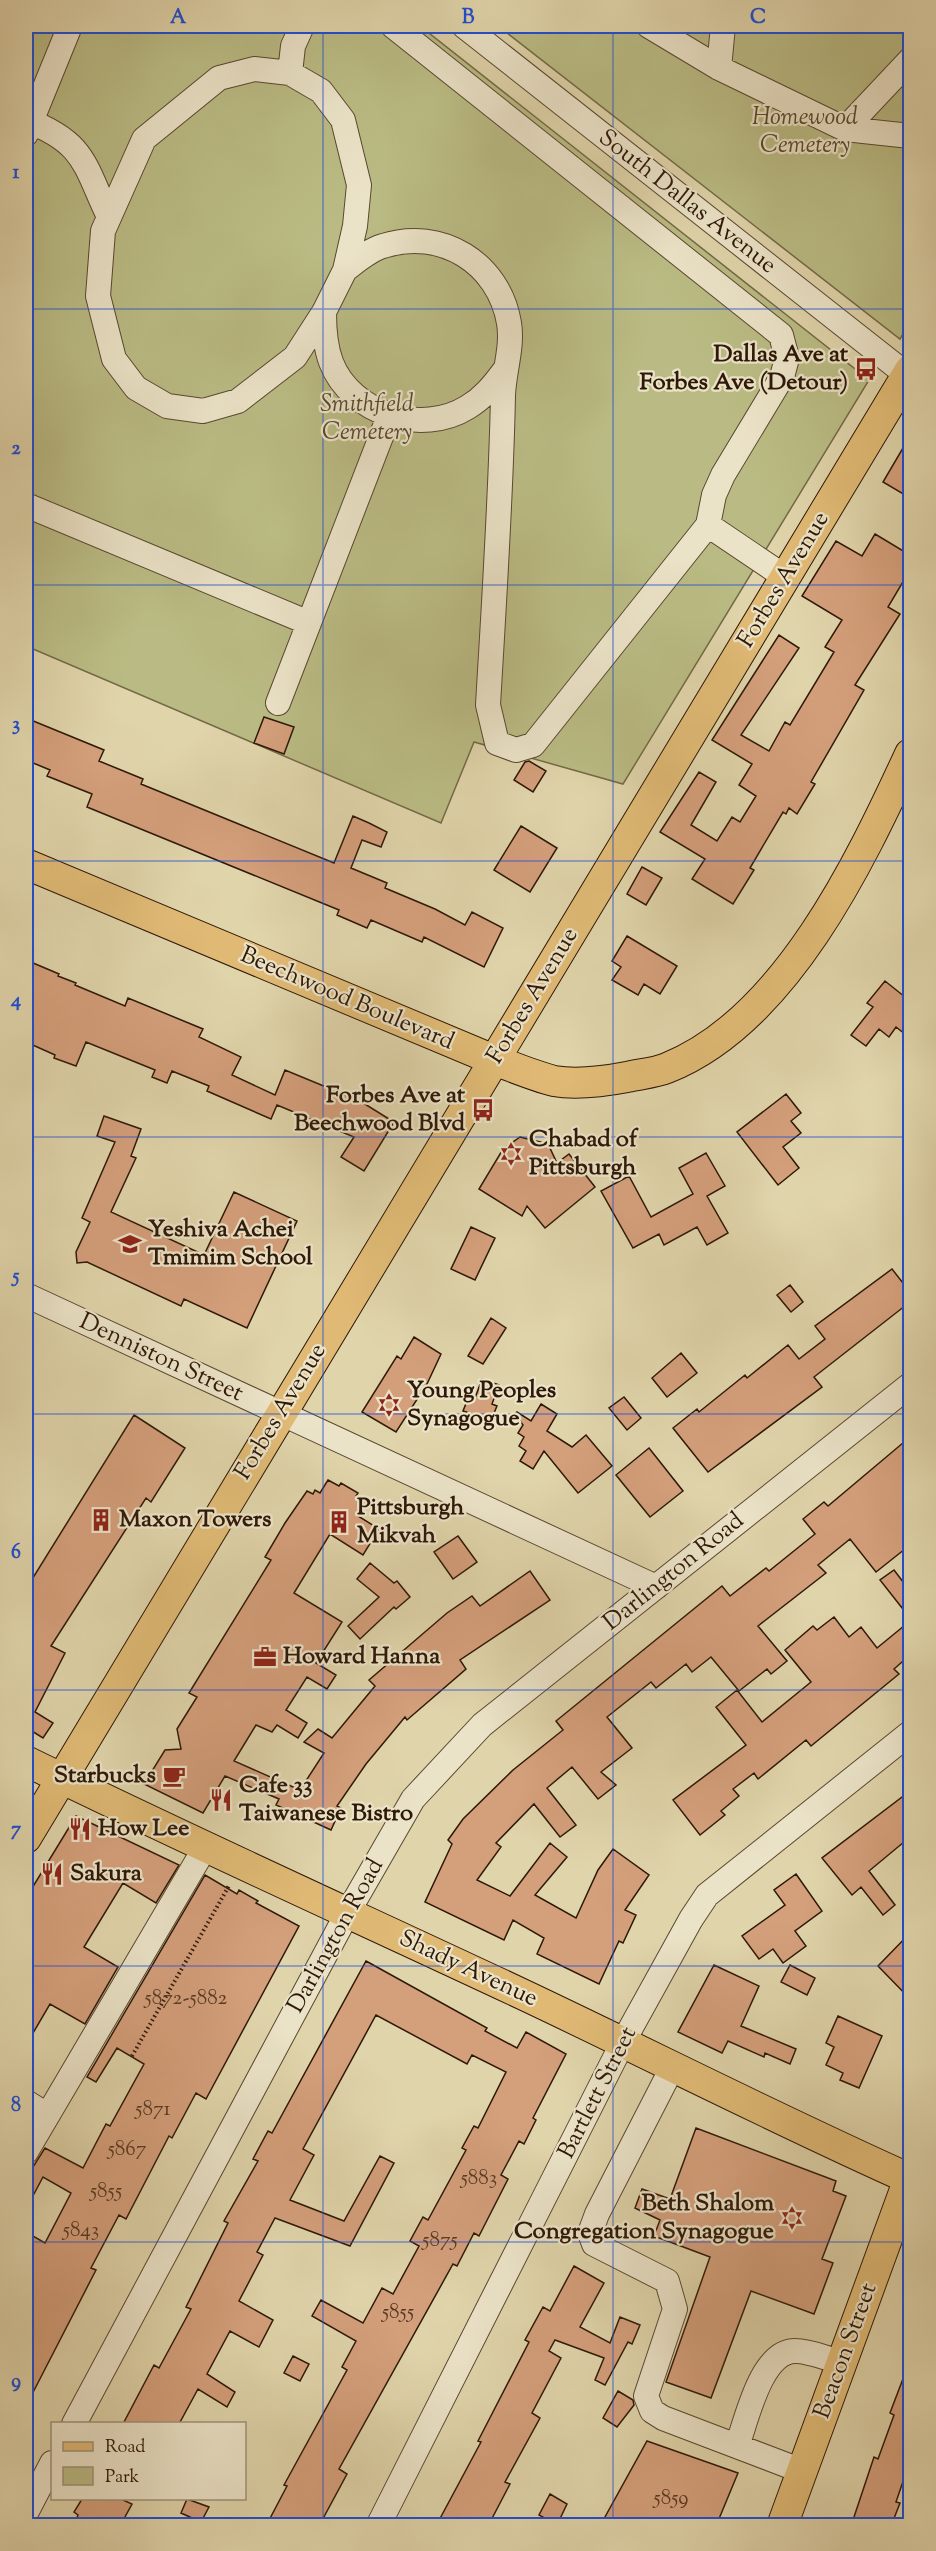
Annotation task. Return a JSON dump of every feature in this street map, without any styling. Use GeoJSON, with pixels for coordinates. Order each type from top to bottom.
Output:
{"type":"FeatureCollection","features":[{"type":"Feature","properties":{"kind":"main road","name":"Forbes Avenue"},"geometry":{"type":"LineString","coordinates":[[26,1838],[909,374]]}},
{"type":"Feature","properties":{"kind":"main road","name":"Beechwood Boulevard"},"geometry":{"type":"LineString","coordinates":[[26,864],[494,1060],[556,1081],[610,1080],[667,1069],[719,1038],[771,991],[821,923],[868,843],[910,754]]}},
{"type":"Feature","properties":{"kind":"main road","name":"Shady Avenue"},"geometry":{"type":"LineString","coordinates":[[26,1761],[207,1846],[241,1866],[348,1912],[910,2178]]}},
{"type":"Feature","properties":{"kind":"main road","name":"Beacon Street"},"geometry":{"type":"LineString","coordinates":[[782,2526],[910,2178]]}},
{"type":"Feature","properties":{"kind":"street"},"geometry":{"type":"LineString","coordinates":[[70,26],[27,125],[64,137],[90,170],[109,217]]}},
{"type":"Feature","properties":{"kind":"street"},"geometry":{"type":"LineString","coordinates":[[290,73],[293,45],[302,26]]}},
{"type":"Feature","properties":{"kind":"street"},"geometry":{"type":"LineString","coordinates":[[345,270],[362,256],[381,246],[402,241],[424,241],[446,245],[465,254],[482,268],[496,284],[505,304],[510,325],[510,347],[504,371],[502,455],[488,705],[497,742],[516,750],[533,745],[708,525],[714,495],[723,475],[783,377],[787,358],[781,335],[393,26]]}},
{"type":"Feature","properties":{"kind":"street","name":"South Dallas Avenue"},"geometry":{"type":"LineString","coordinates":[[464,26],[909,374]]}},
{"type":"Feature","properties":{"kind":"street"},"geometry":{"type":"LineString","coordinates":[[649,26],[719,68],[845,129],[910,136]]}},
{"type":"Feature","properties":{"kind":"street"},"geometry":{"type":"LineString","coordinates":[[719,68],[723,26]]}},
{"type":"Feature","properties":{"kind":"street"},"geometry":{"type":"LineString","coordinates":[[845,129],[910,60]]}},
{"type":"Feature","properties":{"kind":"street"},"geometry":{"type":"LineString","coordinates":[[254,69],[290,73],[321,91],[343,120],[359,185],[355,226],[345,270],[324,312],[295,357],[238,401],[203,411],[167,406],[136,388],[114,359],[98,296],[103,231],[144,139],[190,100],[219,78],[254,69]]}},
{"type":"Feature","properties":{"kind":"street"},"geometry":{"type":"LineString","coordinates":[[324,312],[324,339],[332,364],[346,387],[359,398],[389,416],[416,421],[450,415],[466,408],[488,393],[504,371]]}},
{"type":"Feature","properties":{"kind":"street"},"geometry":{"type":"LineString","coordinates":[[278,703],[389,416]]}},
{"type":"Feature","properties":{"kind":"street"},"geometry":{"type":"LineString","coordinates":[[26,505],[309,622]]}},
{"type":"Feature","properties":{"kind":"street"},"geometry":{"type":"LineString","coordinates":[[708,525],[785,578]]}},
{"type":"Feature","properties":{"kind":"street","name":"Denniston Street"},"geometry":{"type":"LineString","coordinates":[[26,1294],[656,1587]]}},
{"type":"Feature","properties":{"kind":"street","name":"Darlington Road"},"geometry":{"type":"LineString","coordinates":[[75,2422],[348,1912],[412,1799],[482,1725],[910,1385]]}},
{"type":"Feature","properties":{"kind":"street","name":"Bartlett Street"},"geometry":{"type":"LineString","coordinates":[[378,2526],[623,2042],[691,1919],[707,1895],[910,1733]]}},
{"type":"Feature","properties":{"kind":"street"},"geometry":{"type":"LineString","coordinates":[[26,2152],[207,1846]]}},
{"type":"Feature","properties":{"kind":"street"},"geometry":{"type":"LineString","coordinates":[[673,2066],[597,2214],[590,2233],[594,2244],[667,2281],[675,2308],[646,2396],[651,2411],[663,2418],[802,2471]]}},
{"type":"Feature","properties":{"kind":"street"},"geometry":{"type":"LineString","coordinates":[[26,2102],[47,2115]]}},
{"type":"Feature","properties":{"kind":"street"},"geometry":{"type":"LineString","coordinates":[[737,2446],[766,2368],[780,2354],[795,2351],[842,2362]]}},
{"type":"Feature","properties":{"kind":"street"},"geometry":{"type":"LineString","coordinates":[[26,2513],[51,2465]]}},
{"type":"Feature","properties":{"kind":"path"},"geometry":{"type":"LineString","coordinates":[[132,2056],[241,1866]]}},
{"type":"Feature","properties":{"kind":"green space","name":"Smithfield Cemetery"},"geometry":{"type":"Polygon","coordinates":[[[26,26],[420,26],[869,380],[623,784],[474,742],[441,823],[26,646],[26,26]]]}},
{"type":"Feature","properties":{"kind":"green space","name":"Homewood Cemetery"},"geometry":{"type":"Polygon","coordinates":[[[498,26],[910,26],[910,321],[900,339],[498,26]]]}},
{"type":"Feature","properties":{"kind":"building"},"geometry":{"type":"Polygon","coordinates":[[[910,436],[910,498],[883,482],[910,436]]]}},
{"type":"Feature","properties":{"kind":"building"},"geometry":{"type":"Polygon","coordinates":[[[875,534],[910,555],[904,566],[910,570],[888,607],[900,614],[855,685],[864,690],[811,782],[815,784],[797,814],[789,808],[786,814],[783,812],[750,868],[754,870],[733,904],[692,879],[705,859],[660,832],[699,772],[716,782],[691,825],[717,841],[732,817],[740,822],[756,796],[739,785],[752,764],[712,740],[779,635],[799,648],[741,735],[769,751],[785,722],[790,725],[834,652],[825,647],[842,620],[802,596],[836,541],[862,556],[875,534]]]}},
{"type":"Feature","properties":{"kind":"building"},"geometry":{"type":"Polygon","coordinates":[[[264,717],[294,727],[284,754],[254,743],[264,717]]]}},
{"type":"Feature","properties":{"kind":"building"},"geometry":{"type":"Polygon","coordinates":[[[26,718],[104,750],[99,761],[143,779],[141,784],[334,863],[353,816],[387,832],[381,847],[362,840],[351,868],[387,883],[385,888],[435,909],[465,925],[472,912],[503,928],[484,967],[424,937],[422,942],[371,920],[367,928],[337,915],[339,910],[87,807],[92,794],[47,776],[50,770],[26,760],[26,718]]]}},
{"type":"Feature","properties":{"kind":"building"},"geometry":{"type":"Polygon","coordinates":[[[529,761],[546,771],[533,792],[514,780],[525,762],[529,761]]]}},
{"type":"Feature","properties":{"kind":"building"},"geometry":{"type":"Polygon","coordinates":[[[521,826],[557,848],[530,892],[494,870],[521,826]]]}},
{"type":"Feature","properties":{"kind":"building"},"geometry":{"type":"Polygon","coordinates":[[[642,867],[662,878],[646,905],[627,894],[642,867]]]}},
{"type":"Feature","properties":{"kind":"building"},"geometry":{"type":"Polygon","coordinates":[[[627,936],[677,966],[660,994],[644,984],[638,995],[612,980],[621,967],[612,961],[627,936]]]}},
{"type":"Feature","properties":{"kind":"building"},"geometry":{"type":"Polygon","coordinates":[[[26,960],[59,974],[58,976],[76,983],[75,985],[125,1006],[128,998],[203,1029],[199,1037],[241,1057],[232,1075],[275,1095],[285,1070],[360,1101],[394,1122],[364,1171],[341,1157],[354,1137],[277,1105],[271,1119],[207,1091],[209,1086],[172,1071],[167,1083],[152,1077],[155,1070],[86,1042],[76,1066],[54,1058],[55,1055],[26,1042],[26,960]]]}},
{"type":"Feature","properties":{"kind":"building"},"geometry":{"type":"Polygon","coordinates":[[[885,981],[910,1001],[910,1038],[896,1027],[889,1037],[879,1029],[866,1046],[851,1035],[873,1007],[867,1003],[885,981]]]}},
{"type":"Feature","properties":{"kind":"building"},"geometry":{"type":"Polygon","coordinates":[[[786,1094],[801,1113],[791,1121],[801,1133],[783,1147],[799,1168],[778,1185],[737,1132],[786,1094]]]}},
{"type":"Feature","properties":{"kind":"building","name":"Yeshiva Achei Tmimim School"},"geometry":{"type":"Polygon","coordinates":[[[104,1116],[141,1129],[131,1156],[136,1158],[111,1212],[204,1255],[234,1192],[297,1221],[247,1328],[184,1299],[181,1306],[87,1262],[77,1263],[76,1252],[90,1222],[82,1218],[115,1142],[97,1136],[104,1116]]]}},
{"type":"Feature","properties":{"kind":"building"},"geometry":{"type":"Polygon","coordinates":[[[520,1137],[548,1144],[557,1163],[569,1154],[595,1187],[545,1228],[527,1206],[522,1216],[479,1189],[503,1149],[520,1137]]]}},
{"type":"Feature","properties":{"kind":"building"},"geometry":{"type":"Polygon","coordinates":[[[706,1153],[725,1186],[707,1196],[728,1233],[707,1245],[697,1227],[664,1245],[659,1234],[633,1248],[601,1191],[629,1176],[651,1217],[693,1194],[679,1168],[706,1153]]]}},
{"type":"Feature","properties":{"kind":"building"},"geometry":{"type":"Polygon","coordinates":[[[471,1227],[495,1238],[475,1280],[451,1269],[471,1227]]]}},
{"type":"Feature","properties":{"kind":"building"},"geometry":{"type":"Polygon","coordinates":[[[892,1269],[910,1292],[910,1302],[814,1377],[822,1387],[708,1472],[673,1428],[697,1409],[699,1412],[745,1375],[747,1378],[788,1345],[799,1359],[825,1339],[815,1326],[892,1269]]]}},
{"type":"Feature","properties":{"kind":"building"},"geometry":{"type":"Polygon","coordinates":[[[790,1285],[803,1302],[791,1312],[777,1295],[790,1285]]]}},
{"type":"Feature","properties":{"kind":"building"},"geometry":{"type":"Polygon","coordinates":[[[491,1318],[506,1328],[483,1364],[468,1356],[491,1318]]]}},
{"type":"Feature","properties":{"kind":"building"},"geometry":{"type":"Polygon","coordinates":[[[414,1337],[441,1354],[427,1384],[396,1432],[362,1412],[397,1356],[401,1359],[414,1337]]]}},
{"type":"Feature","properties":{"kind":"building"},"geometry":{"type":"Polygon","coordinates":[[[681,1353],[697,1373],[667,1397],[652,1378],[681,1353]]]}},
{"type":"Feature","properties":{"kind":"building"},"geometry":{"type":"Polygon","coordinates":[[[482,1379],[499,1385],[492,1404],[497,1406],[491,1420],[463,1411],[469,1396],[475,1398],[482,1379]]]}},
{"type":"Feature","properties":{"kind":"building"},"geometry":{"type":"Polygon","coordinates":[[[624,1397],[641,1418],[627,1430],[609,1408],[624,1397]]]}},
{"type":"Feature","properties":{"kind":"building"},"geometry":{"type":"Polygon","coordinates":[[[541,1404],[557,1414],[547,1431],[572,1447],[586,1435],[612,1466],[578,1493],[544,1451],[533,1469],[520,1461],[526,1451],[519,1446],[524,1437],[518,1433],[523,1425],[515,1414],[517,1412],[531,1421],[541,1404]]]}},
{"type":"Feature","properties":{"kind":"building","name":"Maxon Towers"},"geometry":{"type":"Polygon","coordinates":[[[134,1415],[185,1448],[151,1502],[146,1498],[51,1646],[65,1653],[35,1712],[53,1723],[43,1738],[27,1728],[26,1731],[26,1589],[134,1415]]]}},
{"type":"Feature","properties":{"kind":"building"},"geometry":{"type":"Polygon","coordinates":[[[910,1437],[910,1545],[876,1572],[850,1539],[818,1565],[826,1573],[758,1626],[787,1661],[771,1674],[767,1669],[739,1691],[711,1657],[692,1672],[686,1664],[656,1688],[651,1682],[607,1717],[632,1748],[601,1772],[616,1785],[598,1799],[572,1767],[547,1788],[576,1825],[560,1837],[534,1804],[496,1843],[501,1847],[477,1880],[510,1896],[550,1843],[567,1857],[535,1895],[576,1918],[598,1870],[613,1849],[649,1875],[625,1910],[636,1915],[623,1943],[619,1941],[599,1984],[537,1954],[544,1938],[513,1920],[504,1940],[425,1902],[452,1844],[448,1840],[463,1819],[513,1770],[563,1730],[556,1721],[722,1586],[730,1596],[766,1568],[769,1571],[815,1534],[803,1519],[824,1502],[828,1506],[910,1437]]]}},
{"type":"Feature","properties":{"kind":"building"},"geometry":{"type":"Polygon","coordinates":[[[649,1448],[683,1491],[650,1517],[616,1475],[649,1448]]]}},
{"type":"Feature","properties":{"kind":"building"},"geometry":{"type":"Polygon","coordinates":[[[328,1480],[339,1486],[341,1483],[358,1493],[356,1496],[366,1502],[358,1516],[379,1529],[363,1555],[330,1534],[294,1593],[342,1622],[316,1663],[336,1675],[327,1689],[307,1677],[286,1710],[307,1723],[298,1738],[277,1725],[272,1732],[256,1725],[234,1761],[300,1790],[324,1753],[304,1742],[318,1729],[332,1738],[375,1686],[369,1680],[447,1613],[472,1596],[480,1606],[530,1571],[550,1600],[460,1660],[466,1669],[407,1720],[405,1717],[366,1764],[337,1806],[341,1808],[331,1830],[276,1805],[279,1799],[225,1776],[203,1813],[144,1784],[165,1750],[181,1749],[177,1729],[197,1697],[189,1693],[271,1560],[265,1557],[285,1523],[307,1491],[313,1494],[315,1490],[320,1493],[328,1480]]]}},
{"type":"Feature","properties":{"kind":"building"},"geometry":{"type":"Polygon","coordinates":[[[458,1536],[477,1562],[453,1579],[434,1552],[458,1536]]]}},
{"type":"Feature","properties":{"kind":"building"},"geometry":{"type":"Polygon","coordinates":[[[370,1563],[394,1583],[397,1581],[410,1597],[396,1609],[394,1607],[360,1639],[348,1626],[379,1597],[357,1579],[370,1563]]]}},
{"type":"Feature","properties":{"kind":"building"},"geometry":{"type":"Polygon","coordinates":[[[894,1570],[910,1591],[910,1618],[880,1580],[894,1570]]]}},
{"type":"Feature","properties":{"kind":"building"},"geometry":{"type":"Polygon","coordinates":[[[834,1617],[849,1637],[861,1627],[877,1648],[910,1621],[910,1655],[894,1669],[899,1674],[811,1746],[806,1740],[758,1779],[754,1773],[733,1789],[739,1796],[721,1811],[725,1815],[700,1835],[673,1800],[746,1745],[716,1707],[737,1690],[762,1722],[811,1682],[785,1650],[813,1626],[817,1630],[834,1617]]]}},
{"type":"Feature","properties":{"kind":"building"},"geometry":{"type":"Polygon","coordinates":[[[910,1791],[910,1837],[869,1871],[895,1905],[883,1915],[861,1887],[852,1895],[822,1858],[910,1791]]]}},
{"type":"Feature","properties":{"kind":"building"},"geometry":{"type":"Polygon","coordinates":[[[76,1816],[179,1865],[156,1903],[123,1883],[84,1947],[118,1967],[85,2024],[50,2004],[26,2045],[26,1898],[76,1816]]]}},
{"type":"Feature","properties":{"kind":"building"},"geometry":{"type":"Polygon","coordinates":[[[796,1874],[822,1911],[795,1931],[806,1946],[783,1963],[773,1949],[759,1959],[742,1936],[785,1905],[774,1890],[796,1874]]]}},
{"type":"Feature","properties":{"kind":"building"},"geometry":{"type":"Polygon","coordinates":[[[205,1875],[237,1894],[239,1890],[258,1901],[256,1903],[299,1926],[206,2099],[196,2093],[172,2138],[169,2136],[126,2219],[119,2215],[91,2268],[96,2270],[26,2406],[26,2232],[45,2243],[71,2193],[43,2177],[26,2209],[26,2178],[45,2148],[83,2168],[106,2124],[110,2126],[144,2064],[117,2048],[96,2082],[87,2077],[205,1875]]]}},
{"type":"Feature","properties":{"kind":"building"},"geometry":{"type":"Polygon","coordinates":[[[910,1933],[910,1999],[878,1966],[910,1933]]]}},
{"type":"Feature","properties":{"kind":"building"},"geometry":{"type":"Polygon","coordinates":[[[366,1961],[487,2028],[485,2031],[517,2048],[526,2032],[566,2054],[533,2118],[536,2120],[524,2144],[519,2141],[501,2175],[508,2179],[479,2236],[474,2233],[457,2266],[453,2264],[339,2469],[347,2474],[319,2526],[266,2526],[287,2486],[284,2485],[347,2370],[342,2367],[356,2341],[312,2316],[321,2300],[363,2323],[382,2288],[393,2294],[419,2246],[410,2241],[423,2217],[428,2220],[466,2150],[462,2148],[474,2126],[478,2128],[506,2072],[472,2055],[467,2064],[376,2015],[303,2149],[314,2155],[290,2200],[344,2221],[380,2156],[394,2163],[350,2246],[275,2218],[257,2252],[263,2255],[239,2301],[273,2320],[259,2347],[230,2331],[207,2374],[235,2392],[227,2407],[198,2389],[180,2422],[124,2422],[154,2365],[159,2368],[191,2309],[186,2307],[228,2223],[224,2221],[258,2161],[253,2159],[268,2131],[272,2133],[366,1961]]]}},
{"type":"Feature","properties":{"kind":"building"},"geometry":{"type":"Polygon","coordinates":[[[714,1965],[759,1986],[741,2026],[796,2049],[790,2064],[765,2053],[764,2057],[728,2041],[722,2053],[678,2032],[714,1965]]]}},
{"type":"Feature","properties":{"kind":"building"},"geometry":{"type":"Polygon","coordinates":[[[790,1965],[815,1978],[807,1995],[781,1982],[790,1965]]]}},
{"type":"Feature","properties":{"kind":"building"},"geometry":{"type":"Polygon","coordinates":[[[838,2016],[882,2036],[859,2088],[840,2080],[843,2073],[826,2065],[834,2047],[826,2043],[838,2016]]]}},
{"type":"Feature","properties":{"kind":"building"},"geometry":{"type":"Polygon","coordinates":[[[696,2128],[836,2181],[833,2191],[846,2196],[822,2259],[833,2263],[814,2314],[751,2291],[711,2398],[666,2382],[710,2257],[654,2236],[660,2220],[635,2208],[642,2189],[670,2199],[696,2128]]]}},
{"type":"Feature","properties":{"kind":"building"},"geometry":{"type":"Polygon","coordinates":[[[574,2266],[604,2283],[580,2327],[610,2343],[620,2317],[640,2325],[632,2344],[628,2342],[605,2385],[595,2380],[604,2358],[555,2340],[549,2351],[561,2358],[532,2413],[540,2418],[505,2482],[510,2484],[488,2526],[436,2526],[481,2442],[478,2441],[529,2342],[525,2340],[543,2307],[550,2311],[574,2266]]]}},
{"type":"Feature","properties":{"kind":"building"},"geometry":{"type":"Polygon","coordinates":[[[293,2356],[309,2364],[300,2381],[284,2373],[293,2356]]]}},
{"type":"Feature","properties":{"kind":"building"},"geometry":{"type":"Polygon","coordinates":[[[909,2363],[910,2461],[896,2502],[900,2503],[891,2526],[851,2526],[874,2457],[878,2459],[894,2415],[890,2413],[909,2363]]]}},
{"type":"Feature","properties":{"kind":"building"},"geometry":{"type":"Polygon","coordinates":[[[618,2391],[633,2400],[634,2405],[617,2427],[603,2418],[618,2391]]]}},
{"type":"Feature","properties":{"kind":"building"},"geometry":{"type":"Polygon","coordinates":[[[647,2441],[738,2473],[716,2526],[600,2526],[647,2441]]]}},
{"type":"Feature","properties":{"kind":"building"},"geometry":{"type":"Polygon","coordinates":[[[550,2494],[567,2504],[557,2525],[539,2515],[550,2494]]]}},
{"type":"Feature","properties":{"kind":"building"},"geometry":{"type":"Polygon","coordinates":[[[81,2500],[123,2500],[132,2504],[120,2526],[73,2526],[78,2515],[74,2512],[81,2500]]]}},
{"type":"Feature","properties":{"kind":"building"},"geometry":{"type":"Polygon","coordinates":[[[187,2500],[209,2507],[201,2522],[181,2513],[187,2500]]]}},
{"type":"Feature","properties":{"kind":"place","name":"Dallas Ave at Forbes Ave (Detour)"},"geometry":{"type":"Point","coordinates":[866,369]}},
{"type":"Feature","properties":{"kind":"place","name":"Forbes Ave at Beechwood Blvd"},"geometry":{"type":"Point","coordinates":[483,1110]}},
{"type":"Feature","properties":{"kind":"place","name":"Chabad of Pittsburgh"},"geometry":{"type":"Point","coordinates":[511,1154]}},
{"type":"Feature","properties":{"kind":"place","name":"Yeshiva Achei Tmimim School"},"geometry":{"type":"Point","coordinates":[130,1244]}},
{"type":"Feature","properties":{"kind":"place","name":"Young Peoples Synagogue"},"geometry":{"type":"Point","coordinates":[389,1405]}},
{"type":"Feature","properties":{"kind":"place","name":"Maxon Towers"},"geometry":{"type":"Point","coordinates":[101,1520]}},
{"type":"Feature","properties":{"kind":"place","name":"Pittsburgh Mikvah"},"geometry":{"type":"Point","coordinates":[339,1522]}},
{"type":"Feature","properties":{"kind":"place","name":"Howard Hanna"},"geometry":{"type":"Point","coordinates":[265,1657]}},
{"type":"Feature","properties":{"kind":"place","name":"Starbucks"},"geometry":{"type":"Point","coordinates":[174,1776]}},
{"type":"Feature","properties":{"kind":"place","name":"Cafe 33 Taiwanese Bistro"},"geometry":{"type":"Point","coordinates":[221,1800]}},
{"type":"Feature","properties":{"kind":"place","name":"How Lee"},"geometry":{"type":"Point","coordinates":[80,1829]}},
{"type":"Feature","properties":{"kind":"place","name":"Sakura"},"geometry":{"type":"Point","coordinates":[52,1874]}},
{"type":"Feature","properties":{"kind":"place","name":"Beth Shalom Congregation Synagogue"},"geometry":{"type":"Point","coordinates":[792,2218]}}]}
